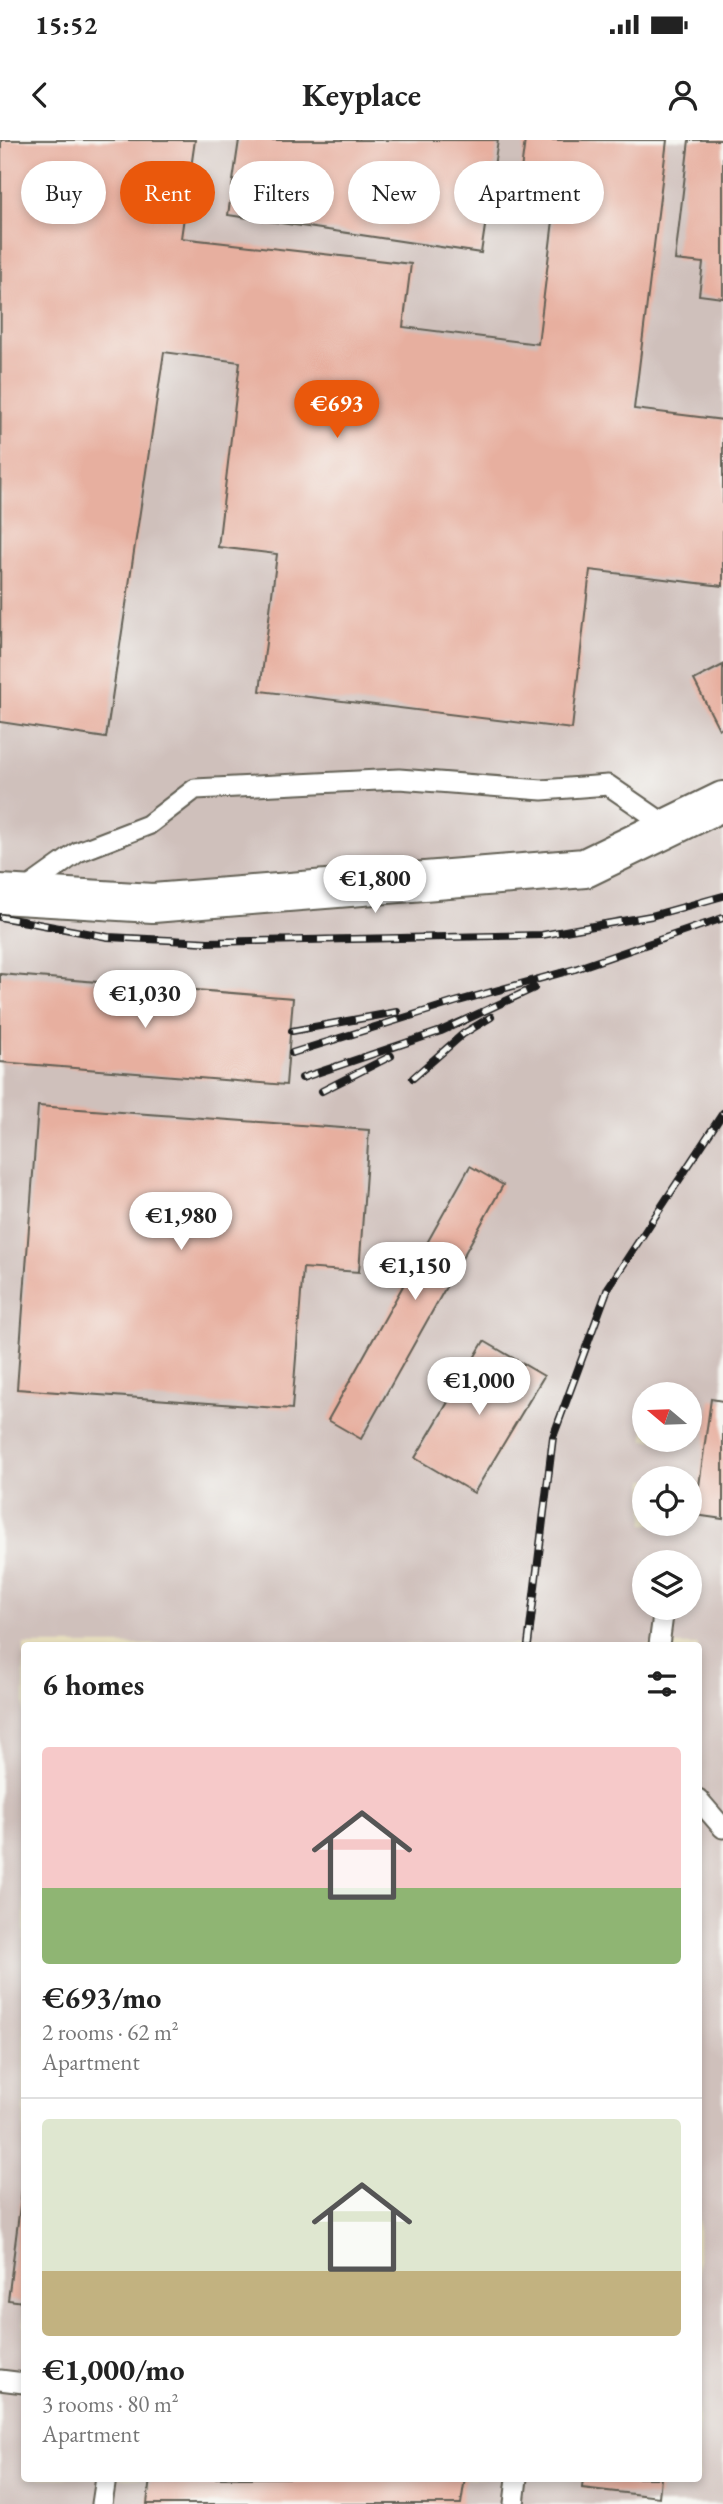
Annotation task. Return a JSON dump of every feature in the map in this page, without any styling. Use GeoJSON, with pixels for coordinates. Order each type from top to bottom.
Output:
{"type":"FeatureCollection","features":[{"type":"Feature","properties":{"kind":"street"},"geometry":{"type":"LineString","coordinates":[[9,894],[153,903],[584,868],[723,801]]}},
{"type":"Feature","properties":{"kind":"lane"},"geometry":{"type":"LineString","coordinates":[[9,894],[78,852],[148,825],[195,789],[399,779],[542,790],[608,785],[669,827]]}},
{"type":"Feature","properties":{"kind":"lane"},"geometry":{"type":"LineString","coordinates":[[659,1642],[662,1620]]}},
{"type":"Feature","properties":{"kind":"lane"},"geometry":{"type":"LineString","coordinates":[[702,1804],[723,1828]]}},
{"type":"Feature","properties":{"kind":"lane"},"geometry":{"type":"LineString","coordinates":[[0,2380],[21,2383]]}},
{"type":"Feature","properties":{"kind":"lane"},"geometry":{"type":"LineString","coordinates":[[102,2504],[105,2482]]}},
{"type":"Feature","properties":{"kind":"lane"},"geometry":{"type":"LineString","coordinates":[[514,2504],[517,2482]]}},
{"type":"Feature","properties":{"kind":"shaded area"},"geometry":{"type":"Polygon","coordinates":[[[0,140],[723,140],[723,2504],[0,2504],[0,140]]]}},
{"type":"Feature","properties":{"kind":"building"},"geometry":{"type":"Polygon","coordinates":[[[1,140],[195,140],[192,161],[120,161],[120,224],[183,224],[181,238],[411,264],[403,327],[538,344],[553,224],[604,224],[604,161],[522,161],[525,140],[667,140],[634,409],[723,420],[723,586],[590,570],[572,729],[260,691],[277,554],[218,547],[240,362],[164,352],[106,738],[0,722],[1,140]]]}},
{"type":"Feature","properties":{"kind":"building"},"geometry":{"type":"Polygon","coordinates":[[[239,140],[498,140],[495,161],[454,161],[454,224],[485,224],[481,253],[288,224],[334,224],[334,161],[236,161],[239,140]]]}},
{"type":"Feature","properties":{"kind":"building"},"geometry":{"type":"Polygon","coordinates":[[[689,140],[723,140],[723,298],[699,295],[703,263],[675,260],[689,140]]]}},
{"type":"Feature","properties":{"kind":"building"},"geometry":{"type":"Polygon","coordinates":[[[723,665],[723,727],[719,729],[694,680],[723,665]]]}},
{"type":"Feature","properties":{"kind":"building"},"geometry":{"type":"Polygon","coordinates":[[[0,974],[293,998],[286,1085],[0,1062],[0,974]]]}},
{"type":"Feature","properties":{"kind":"building"},"geometry":{"type":"Polygon","coordinates":[[[38,1106],[369,1130],[359,1272],[303,1268],[292,1409],[17,1389],[38,1106]]]}},
{"type":"Feature","properties":{"kind":"building"},"geometry":{"type":"Polygon","coordinates":[[[470,1166],[503,1185],[361,1439],[328,1420],[470,1166]]]}},
{"type":"Feature","properties":{"kind":"building"},"geometry":{"type":"Polygon","coordinates":[[[484,1341],[544,1376],[474,1493],[415,1458],[484,1341]]]}},
{"type":"Feature","properties":{"kind":"building"},"geometry":{"type":"Polygon","coordinates":[[[711,1399],[723,1401],[723,1519],[702,1516],[702,1466],[711,1399]]]}},
{"type":"Feature","properties":{"kind":"building"},"geometry":{"type":"Polygon","coordinates":[[[21,2198],[21,2302],[8,2300],[21,2198]]]}},
{"type":"Feature","properties":{"kind":"building"},"geometry":{"type":"Polygon","coordinates":[[[150,2482],[464,2482],[461,2504],[147,2504],[150,2482]]]}},
{"type":"Feature","properties":{"kind":"building"},"geometry":{"type":"Polygon","coordinates":[[[583,2482],[661,2482],[659,2497],[582,2488],[583,2482]]]}},
{"type":"Feature","properties":{"kind":"railway"},"geometry":{"type":"LineString","coordinates":[[0,917],[108,937],[208,942],[542,935],[651,916],[723,896]]}},
{"type":"Feature","properties":{"kind":"railway"},"geometry":{"type":"LineString","coordinates":[[292,1053],[455,1002],[575,969],[723,918]]}},
{"type":"Feature","properties":{"kind":"railway"},"geometry":{"type":"LineString","coordinates":[[302,1078],[441,1031],[534,988]]}},
{"type":"Feature","properties":{"kind":"railway"},"geometry":{"type":"LineString","coordinates":[[292,1031],[397,1012]]}},
{"type":"Feature","properties":{"kind":"railway"},"geometry":{"type":"LineString","coordinates":[[413,1078],[463,1034],[491,1017]]}},
{"type":"Feature","properties":{"kind":"railway"},"geometry":{"type":"LineString","coordinates":[[322,1091],[391,1056]]}},
{"type":"Feature","properties":{"kind":"railway"},"geometry":{"type":"LineString","coordinates":[[528,1642],[553,1437],[608,1288],[723,1113]]}}]}
